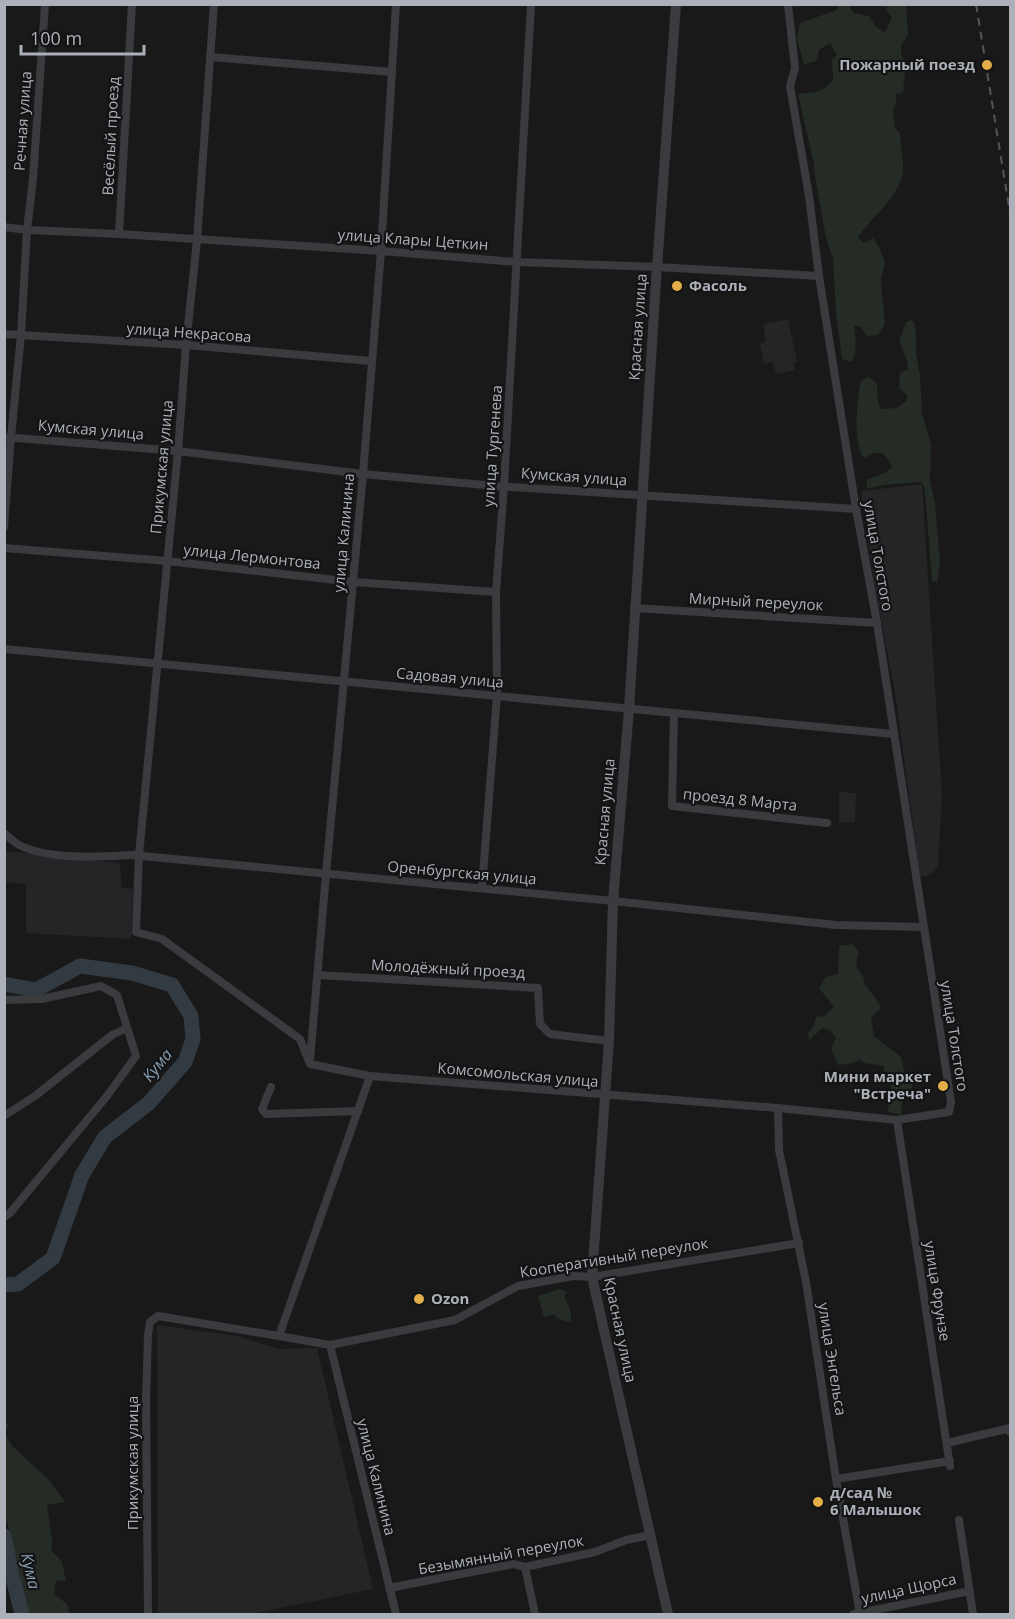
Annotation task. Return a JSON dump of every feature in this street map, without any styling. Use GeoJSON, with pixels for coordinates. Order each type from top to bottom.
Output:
{"type":"FeatureCollection","features":[{"type":"Feature","properties":{"kind":"street","name":"Речная улица"},"geometry":{"type":"LineString","coordinates":[[4,527],[8,437],[21,335],[45,4]]}},
{"type":"Feature","properties":{"kind":"street","name":"Весёлый проезд"},"geometry":{"type":"LineString","coordinates":[[119,234],[132,4]]}},
{"type":"Feature","properties":{"kind":"street","name":"Прикумская улица"},"geometry":{"type":"LineString","coordinates":[[214,4],[197,240],[139,855],[136,932],[162,939],[300,1039],[310,1064]]}},
{"type":"Feature","properties":{"kind":"street","name":"улица Калинина"},"geometry":{"type":"LineString","coordinates":[[310,1064],[363,474],[381,251],[396,4]]}},
{"type":"Feature","properties":{"kind":"street","name":"улица Тургенева"},"geometry":{"type":"LineString","coordinates":[[482,888],[497,695],[496,592],[531,4]]}},
{"type":"Feature","properties":{"kind":"street","name":"Красная улица"},"geometry":{"type":"LineString","coordinates":[[668,1614],[592,1277],[609,1041],[613,900],[676,4]]}},
{"type":"Feature","properties":{"kind":"street","name":"улица Толстого"},"geometry":{"type":"LineString","coordinates":[[788,4],[795,68],[790,86],[856,509],[877,623],[951,1102],[949,1112]]}},
{"type":"Feature","properties":{"kind":"street"},"geometry":{"type":"LineString","coordinates":[[210,57],[392,72]]}},
{"type":"Feature","properties":{"kind":"street","name":"улица Клары Цеткин"},"geometry":{"type":"LineString","coordinates":[[4,227],[517,262],[819,276]]}},
{"type":"Feature","properties":{"kind":"street","name":"улица Некрасова"},"geometry":{"type":"LineString","coordinates":[[4,334],[186,345],[371,362]]}},
{"type":"Feature","properties":{"kind":"street","name":"Кумская улица"},"geometry":{"type":"LineString","coordinates":[[8,437],[178,451],[363,474],[504,486],[856,509]]}},
{"type":"Feature","properties":{"kind":"street","name":"улица Лермонтова"},"geometry":{"type":"LineString","coordinates":[[4,548],[167,561],[354,582],[496,592]]}},
{"type":"Feature","properties":{"kind":"street","name":"Мирный переулок"},"geometry":{"type":"LineString","coordinates":[[634,608],[877,623]]}},
{"type":"Feature","properties":{"kind":"street","name":"Садовая улица"},"geometry":{"type":"LineString","coordinates":[[4,649],[894,734]]}},
{"type":"Feature","properties":{"kind":"street","name":"проезд 8 Марта"},"geometry":{"type":"LineString","coordinates":[[674,713],[672,806],[826,824]]}},
{"type":"Feature","properties":{"kind":"street","name":"Оренбургская улица"},"geometry":{"type":"LineString","coordinates":[[4,833],[18,844],[45,854],[100,857],[139,855],[613,900],[836,925],[923,927]]}},
{"type":"Feature","properties":{"kind":"street","name":"Молодёжный проезд"},"geometry":{"type":"LineString","coordinates":[[318,975],[538,988],[540,1024],[550,1034],[609,1041]]}},
{"type":"Feature","properties":{"kind":"street"},"geometry":{"type":"LineString","coordinates":[[4,1000],[42,999],[101,986],[117,995],[136,1056],[107,1096],[10,1213],[4,1217]]}},
{"type":"Feature","properties":{"kind":"street"},"geometry":{"type":"LineString","coordinates":[[4,1116],[35,1095],[112,1035],[127,1028]]}},
{"type":"Feature","properties":{"kind":"street","name":"Комсомольская улица"},"geometry":{"type":"LineString","coordinates":[[310,1064],[370,1076],[778,1108],[897,1120],[949,1112]]}},
{"type":"Feature","properties":{"kind":"street"},"geometry":{"type":"LineString","coordinates":[[279,1336],[370,1076]]}},
{"type":"Feature","properties":{"kind":"street"},"geometry":{"type":"LineString","coordinates":[[271,1087],[262,1109],[267,1114],[358,1111]]}},
{"type":"Feature","properties":{"kind":"street","name":"улица Энгельса"},"geometry":{"type":"LineString","coordinates":[[778,1108],[780,1150],[806,1282],[858,1614]]}},
{"type":"Feature","properties":{"kind":"street","name":"улица Фрунзе"},"geometry":{"type":"LineString","coordinates":[[836,1479],[950,1463],[897,1120]]}},
{"type":"Feature","properties":{"kind":"street","name":"Кооперативный переулок"},"geometry":{"type":"LineString","coordinates":[[158,1317],[330,1345],[455,1320],[518,1286],[573,1276],[592,1277],[799,1243]]}},
{"type":"Feature","properties":{"kind":"street","name":"Прикумская улица"},"geometry":{"type":"LineString","coordinates":[[148,1614],[146,1400],[148,1335],[150,1322],[158,1317]]}},
{"type":"Feature","properties":{"kind":"street","name":"улица Калинина"},"geometry":{"type":"LineString","coordinates":[[330,1345],[396,1614]]}},
{"type":"Feature","properties":{"kind":"street"},"geometry":{"type":"LineString","coordinates":[[947,1443],[1010,1430]]}},
{"type":"Feature","properties":{"kind":"street"},"geometry":{"type":"LineString","coordinates":[[959,1520],[974,1614]]}},
{"type":"Feature","properties":{"kind":"street","name":"Безымянный переулок"},"geometry":{"type":"LineString","coordinates":[[389,1588],[513,1564],[525,1567],[595,1552],[626,1540],[650,1535]]}},
{"type":"Feature","properties":{"kind":"street"},"geometry":{"type":"LineString","coordinates":[[525,1567],[535,1614]]}},
{"type":"Feature","properties":{"kind":"street","name":"улица Щорса"},"geometry":{"type":"LineString","coordinates":[[858,1614],[970,1591]]}},
{"type":"Feature","properties":{"kind":"shaded area"},"geometry":{"type":"Polygon","coordinates":[[[839,5],[850,5],[853,13],[869,16],[875,26],[885,33],[892,18],[886,9],[888,5],[906,5],[908,35],[901,46],[901,55],[905,61],[903,92],[896,93],[896,104],[893,109],[895,129],[900,133],[903,171],[890,199],[858,238],[864,243],[873,238],[885,262],[881,281],[885,324],[878,335],[867,336],[859,326],[854,326],[856,344],[852,362],[842,359],[836,313],[833,258],[826,238],[814,164],[798,94],[817,91],[829,85],[833,80],[832,59],[837,56],[830,43],[819,50],[816,61],[804,65],[797,39],[800,23],[837,10],[839,5]]]}},
{"type":"Feature","properties":{"kind":"shaded area"},"geometry":{"type":"Polygon","coordinates":[[[788,319],[797,362],[793,363],[795,370],[776,374],[773,362],[764,364],[760,344],[766,342],[763,324],[788,319]]]}},
{"type":"Feature","properties":{"kind":"shaded area"},"geometry":{"type":"Polygon","coordinates":[[[911,320],[914,323],[916,337],[922,413],[931,445],[930,480],[935,504],[940,561],[937,583],[932,581],[925,491],[922,482],[867,488],[867,480],[885,473],[892,467],[887,457],[881,453],[864,458],[860,451],[857,432],[861,381],[869,377],[877,384],[878,403],[882,409],[897,408],[907,400],[907,395],[899,388],[900,373],[908,369],[907,360],[899,341],[906,323],[911,320]]]}},
{"type":"Feature","properties":{"kind":"shaded area"},"geometry":{"type":"Polygon","coordinates":[[[922,484],[942,796],[938,866],[930,875],[920,877],[895,692],[874,583],[861,491],[922,484]]]}},
{"type":"Feature","properties":{"kind":"shaded area"},"geometry":{"type":"Polygon","coordinates":[[[839,792],[856,793],[855,822],[839,822],[839,792]]]}},
{"type":"Feature","properties":{"kind":"shaded area"},"geometry":{"type":"Polygon","coordinates":[[[5,851],[119,863],[121,887],[133,889],[131,939],[26,933],[26,884],[5,882],[5,851]]]}},
{"type":"Feature","properties":{"kind":"shaded area"},"geometry":{"type":"Polygon","coordinates":[[[853,944],[859,952],[856,966],[863,976],[865,985],[881,1008],[871,1017],[874,1036],[901,1057],[904,1071],[913,1079],[912,1088],[903,1092],[901,1115],[888,1112],[891,1085],[884,1076],[884,1066],[864,1063],[860,1059],[854,1063],[838,1065],[831,1049],[836,1038],[830,1030],[822,1028],[809,1041],[808,1033],[814,1026],[816,1016],[823,1017],[834,1007],[819,988],[826,977],[838,974],[839,946],[853,944]]]}},
{"type":"Feature","properties":{"kind":"shaded area"},"geometry":{"type":"Polygon","coordinates":[[[560,1289],[568,1292],[564,1295],[571,1313],[571,1321],[567,1322],[557,1318],[554,1314],[544,1317],[538,1296],[560,1289]]]}},
{"type":"Feature","properties":{"kind":"shaded area"},"geometry":{"type":"Polygon","coordinates":[[[157,1325],[237,1336],[279,1349],[317,1348],[373,1589],[250,1614],[158,1614],[157,1325]]]}},
{"type":"Feature","properties":{"kind":"shaded area"},"geometry":{"type":"Polygon","coordinates":[[[5,1434],[13,1447],[49,1480],[65,1502],[47,1505],[52,1538],[51,1550],[62,1562],[66,1581],[56,1580],[54,1594],[68,1605],[69,1614],[29,1614],[5,1513],[5,1434]]]}},
{"type":"Feature","properties":{"kind":"waterway","name":"Кума"},"geometry":{"type":"LineString","coordinates":[[4,984],[36,990],[80,966],[132,973],[172,985],[191,1016],[193,1039],[185,1062],[149,1103],[105,1137],[82,1175],[53,1258],[18,1284],[4,1285]]}},
{"type":"Feature","properties":{"kind":"waterway","name":"Кума"},"geometry":{"type":"LineString","coordinates":[[4,1536],[22,1614]]}},
{"type":"Feature","properties":{"kind":"railway"},"geometry":{"type":"LineString","coordinates":[[976,4],[1010,213]]}},
{"type":"Feature","properties":{"kind":"place","name":"Пожарный поезд"},"geometry":{"type":"Point","coordinates":[987,65]}},
{"type":"Feature","properties":{"kind":"place","name":"Фасоль"},"geometry":{"type":"Point","coordinates":[677,286]}},
{"type":"Feature","properties":{"kind":"place","name":"Мини маркет \"Встреча\""},"geometry":{"type":"Point","coordinates":[943,1086]}},
{"type":"Feature","properties":{"kind":"place","name":"Ozon"},"geometry":{"type":"Point","coordinates":[419,1299]}},
{"type":"Feature","properties":{"kind":"place","name":"д/сад № 6 Малышок"},"geometry":{"type":"Point","coordinates":[818,1502]}}]}
